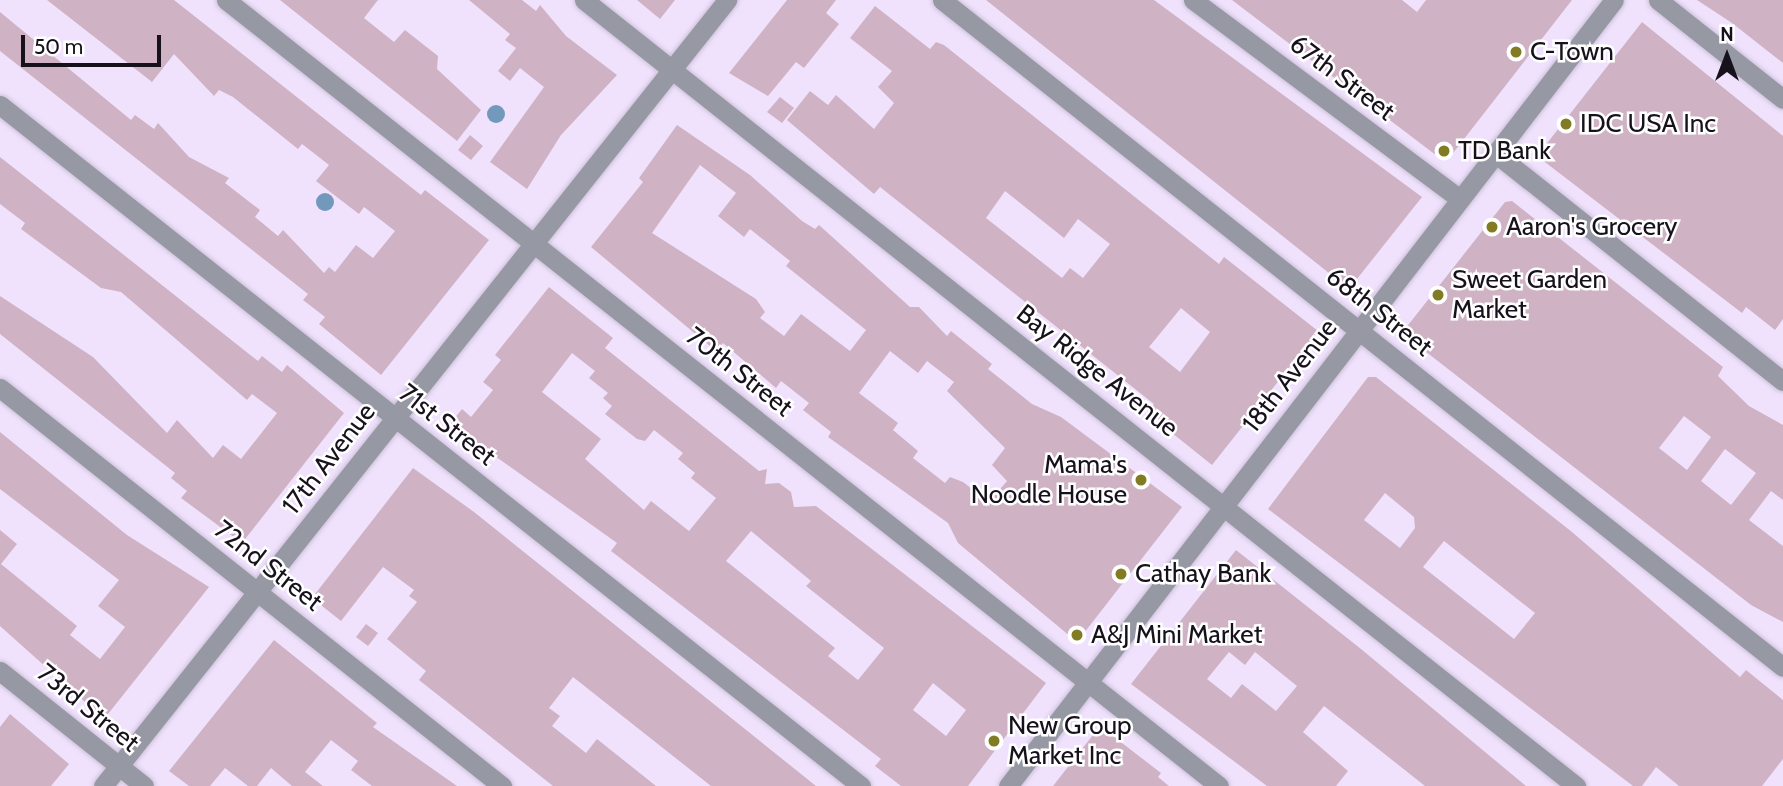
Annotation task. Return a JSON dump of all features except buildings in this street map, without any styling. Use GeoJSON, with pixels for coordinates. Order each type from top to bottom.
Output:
{"type":"FeatureCollection","features":[{"type":"Feature","properties":{"kind":"street","name":"70th Street"},"geometry":{"type":"LineString","coordinates":[[226,0],[1220,786]]}},
{"type":"Feature","properties":{"kind":"street","name":"Bay Ridge Avenue"},"geometry":{"type":"LineString","coordinates":[[584,0],[1576,786]]}},
{"type":"Feature","properties":{"kind":"street","name":"17th Avenue"},"geometry":{"type":"LineString","coordinates":[[103,786],[727,0]]}},
{"type":"Feature","properties":{"kind":"street","name":"68th Street"},"geometry":{"type":"LineString","coordinates":[[942,0],[1783,667]]}},
{"type":"Feature","properties":{"kind":"street","name":"67th Street"},"geometry":{"type":"LineString","coordinates":[[1193,0],[1459,198]]}},
{"type":"Feature","properties":{"kind":"street","name":"18th Avenue"},"geometry":{"type":"LineString","coordinates":[[1008,786],[1614,0]]}},
{"type":"Feature","properties":{"kind":"street"},"geometry":{"type":"LineString","coordinates":[[1658,0],[1783,100]]}},
{"type":"Feature","properties":{"kind":"street","name":"71st Street"},"geometry":{"type":"LineString","coordinates":[[0,105],[861,786]]}},
{"type":"Feature","properties":{"kind":"street"},"geometry":{"type":"LineString","coordinates":[[1495,153],[1783,381]]}},
{"type":"Feature","properties":{"kind":"street","name":"72nd Street"},"geometry":{"type":"LineString","coordinates":[[0,388],[502,786]]}},
{"type":"Feature","properties":{"kind":"street","name":"73rd Street"},"geometry":{"type":"LineString","coordinates":[[0,671],[144,786]]}},
{"type":"Feature","properties":{"kind":"water"},"geometry":{"type":"Polygon","coordinates":[[[492,105],[500,105],[505,114],[503,121],[492,123],[487,118],[487,110],[492,105]]]}},
{"type":"Feature","properties":{"kind":"water"},"geometry":{"type":"Polygon","coordinates":[[[325,193],[331,196],[334,202],[331,208],[325,211],[319,208],[316,202],[319,196],[325,193]]]}},
{"type":"Feature","properties":{"kind":"place","name":"C-Town"},"geometry":{"type":"Point","coordinates":[1516,52]}},
{"type":"Feature","properties":{"kind":"place","name":"IDC USA Inc"},"geometry":{"type":"Point","coordinates":[1566,124]}},
{"type":"Feature","properties":{"kind":"place","name":"TD Bank"},"geometry":{"type":"Point","coordinates":[1444,151]}},
{"type":"Feature","properties":{"kind":"place","name":"Aaron's Grocery"},"geometry":{"type":"Point","coordinates":[1492,227]}},
{"type":"Feature","properties":{"kind":"place","name":"Sweet Garden Market"},"geometry":{"type":"Point","coordinates":[1438,295]}},
{"type":"Feature","properties":{"kind":"place","name":"Mama's Noodle House"},"geometry":{"type":"Point","coordinates":[1141,480]}},
{"type":"Feature","properties":{"kind":"place","name":"Cathay Bank"},"geometry":{"type":"Point","coordinates":[1121,574]}},
{"type":"Feature","properties":{"kind":"place","name":"A&J Mini Market"},"geometry":{"type":"Point","coordinates":[1077,635]}},
{"type":"Feature","properties":{"kind":"place","name":"New Group Market Inc"},"geometry":{"type":"Point","coordinates":[994,741]}}]}
